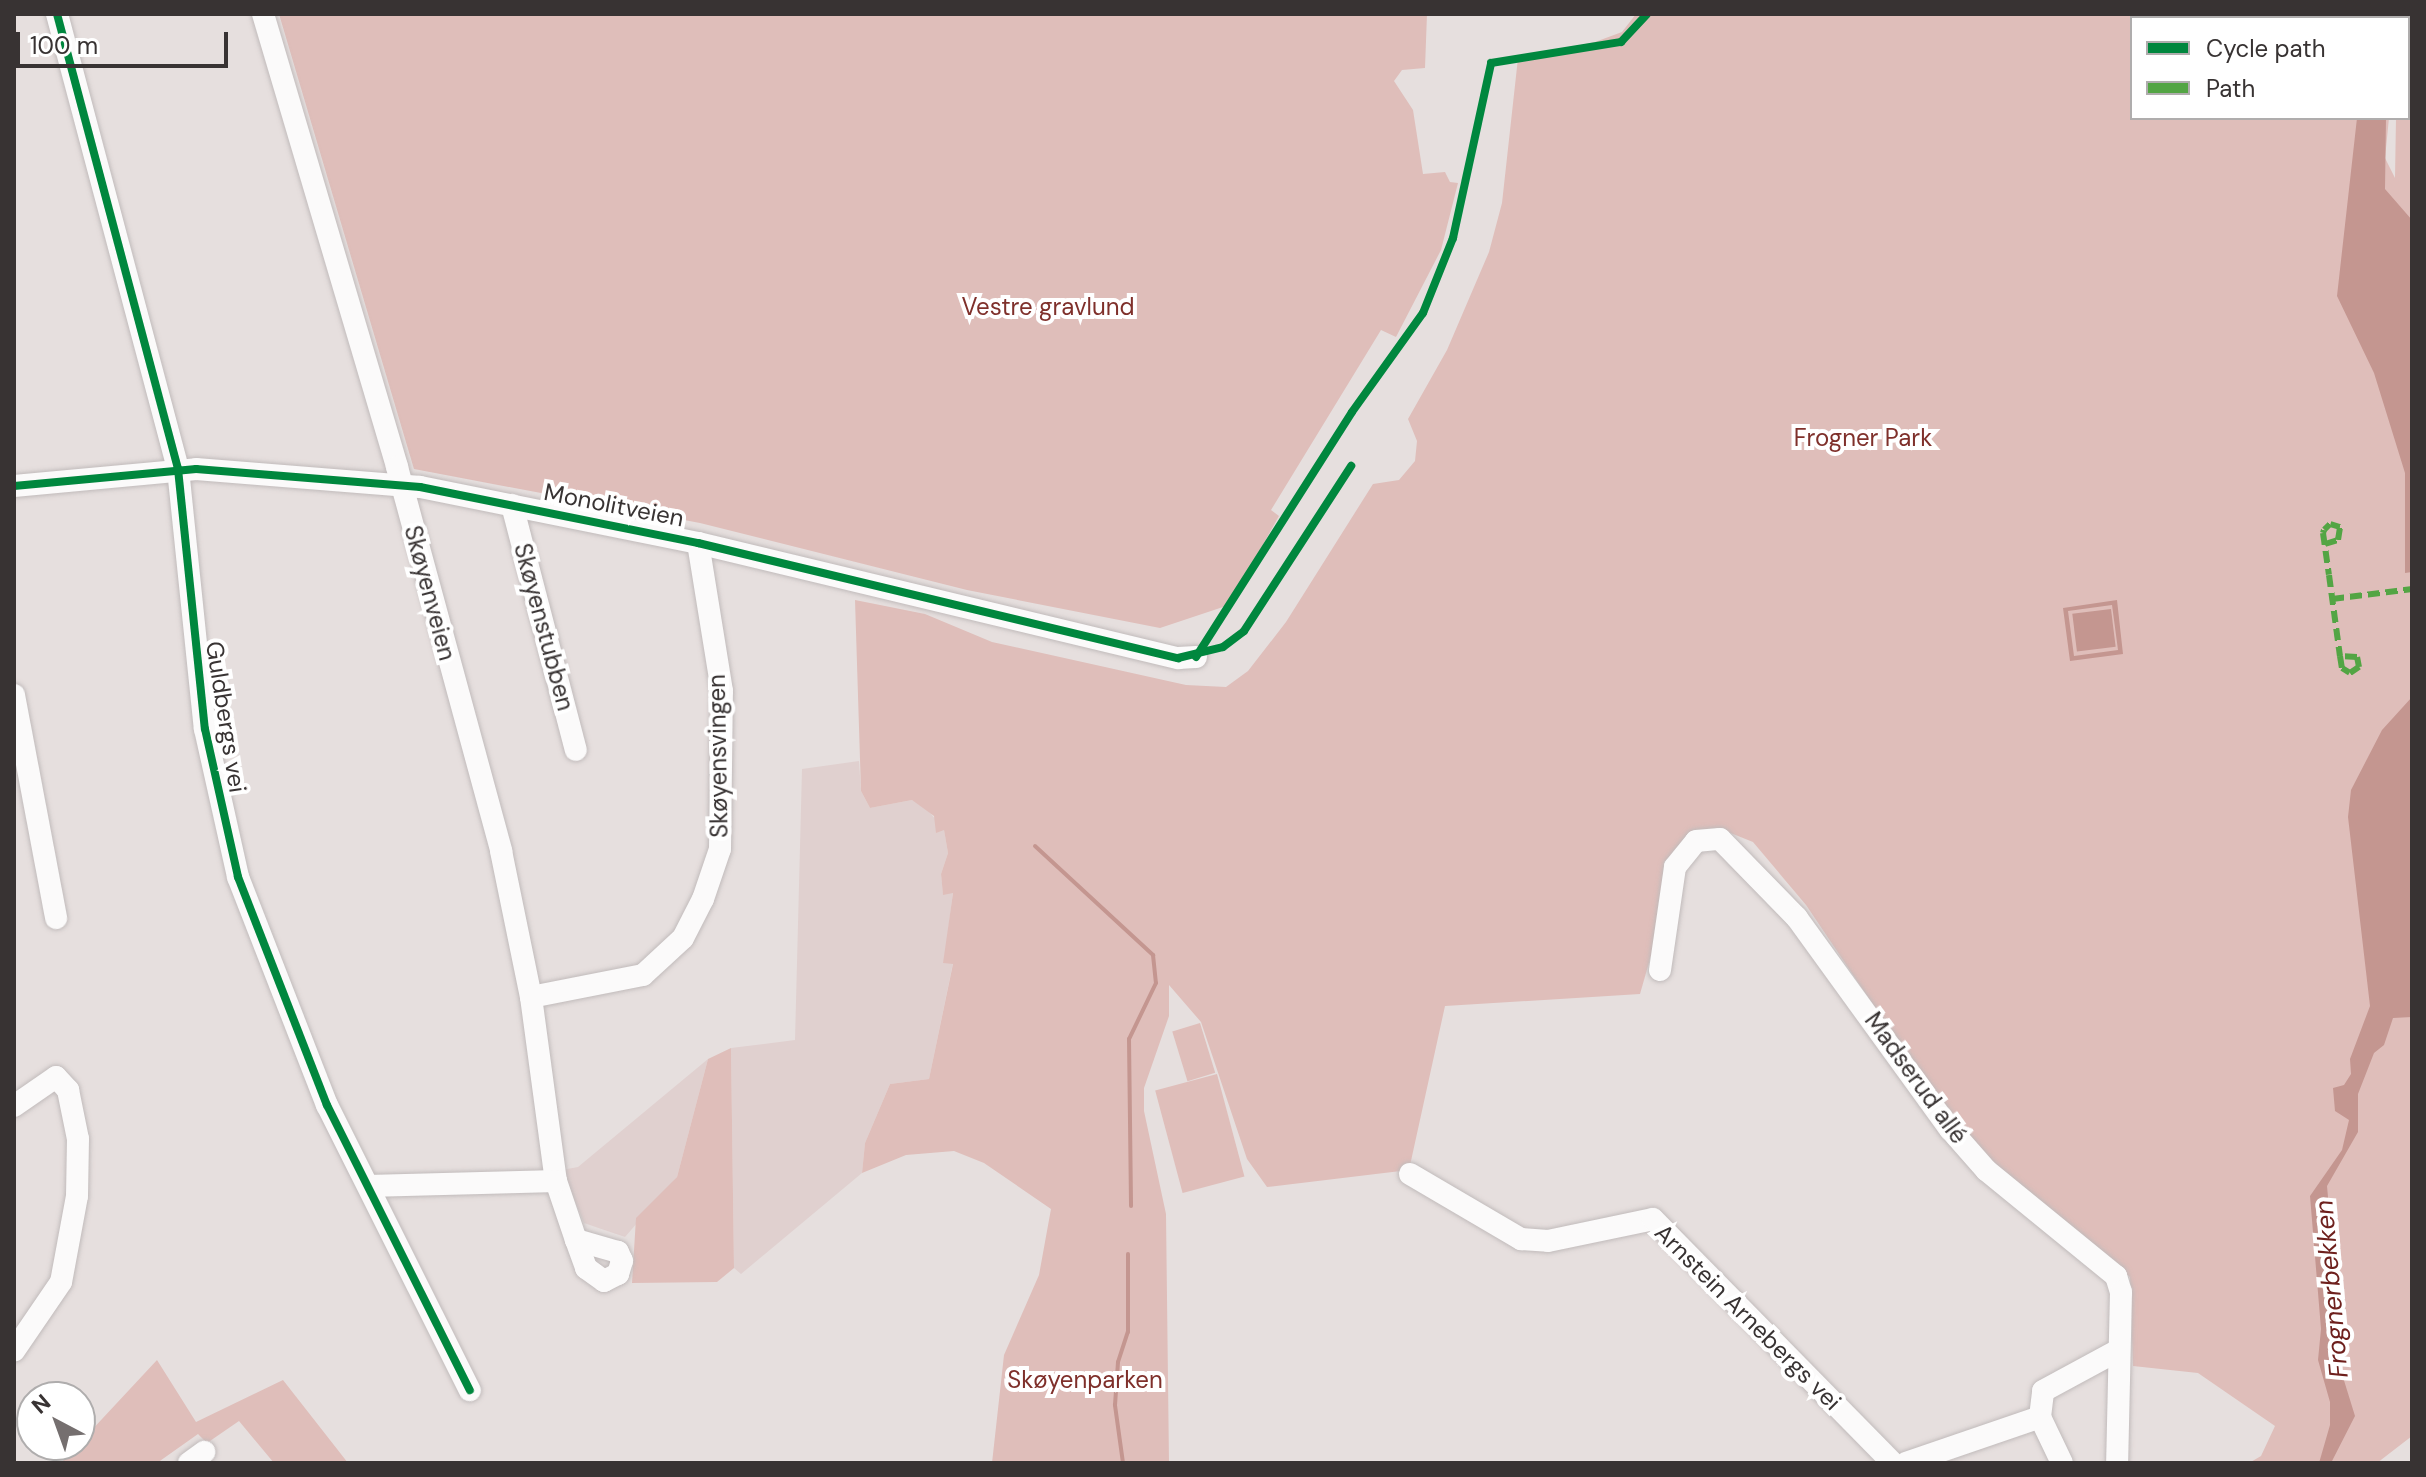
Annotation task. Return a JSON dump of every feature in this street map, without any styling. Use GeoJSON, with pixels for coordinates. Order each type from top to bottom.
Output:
{"type":"FeatureCollection","features":[{"type":"Feature","properties":{"kind":"street","name":"Guldbergs vei"},"geometry":{"type":"LineString","coordinates":[[57,14],[178,469],[192,629],[227,836],[272,974],[369,1186],[470,1390]]}},
{"type":"Feature","properties":{"kind":"street","name":"Skøyenveien"},"geometry":{"type":"LineString","coordinates":[[263,14],[401,485],[501,851],[531,997],[556,1181],[576,1240]]}},
{"type":"Feature","properties":{"kind":"street","name":"Monolitveien"},"geometry":{"type":"LineString","coordinates":[[14,486],[178,469],[401,485],[698,543],[1168,656],[1196,657]]}},
{"type":"Feature","properties":{"kind":"street","name":"Skøyenstubben"},"geometry":{"type":"LineString","coordinates":[[512,505],[576,750]]}},
{"type":"Feature","properties":{"kind":"street","name":"Skøyensvingen"},"geometry":{"type":"LineString","coordinates":[[531,997],[643,975],[683,938],[703,899],[720,849],[722,691],[698,543]]}},
{"type":"Feature","properties":{"kind":"street"},"geometry":{"type":"LineString","coordinates":[[14,695],[56,918]]}},
{"type":"Feature","properties":{"kind":"street","name":"Madserud allé"},"geometry":{"type":"LineString","coordinates":[[1660,970],[1675,867],[1696,841],[1720,839],[1797,918],[1950,1129],[1986,1170],[2116,1276],[2121,1292],[2117,1351],[2117,1463]]}},
{"type":"Feature","properties":{"kind":"street"},"geometry":{"type":"LineString","coordinates":[[14,1106],[56,1077],[68,1090],[78,1139],[77,1196],[61,1282],[14,1351]]}},
{"type":"Feature","properties":{"kind":"street","name":"Arnstein Arnebergs vei"},"geometry":{"type":"LineString","coordinates":[[1410,1174],[1521,1239],[1548,1241],[1653,1219],[1893,1463]]}},
{"type":"Feature","properties":{"kind":"street"},"geometry":{"type":"LineString","coordinates":[[369,1186],[556,1181]]}},
{"type":"Feature","properties":{"kind":"street"},"geometry":{"type":"LineString","coordinates":[[2062,1463],[2040,1417],[2043,1391],[2117,1351]]}},
{"type":"Feature","properties":{"kind":"street"},"geometry":{"type":"LineString","coordinates":[[1906,1463],[2040,1417]]}},
{"type":"Feature","properties":{"kind":"shaded area"},"geometry":{"type":"Polygon","coordinates":[[[2357,120],[2386,120],[2385,189],[2412,220],[2412,572],[2405,573],[2405,473],[2374,373],[2337,296],[2357,120]]]}},
{"type":"Feature","properties":{"kind":"shaded area"},"geometry":{"type":"Polygon","coordinates":[[[2117,600],[2123,654],[2070,661],[2063,608],[2117,600]],[[2112,605],[2068,611],[2074,656],[2118,650],[2112,605]]]}},
{"type":"Feature","properties":{"kind":"shaded area"},"geometry":{"type":"Polygon","coordinates":[[[2111,609],[2116,647],[2077,651],[2072,614],[2111,609]]]}},
{"type":"Feature","properties":{"kind":"shaded area"},"geometry":{"type":"Polygon","coordinates":[[[2412,697],[2412,1017],[2393,1018],[2384,1045],[2374,1053],[2358,1094],[2358,1132],[2327,1186],[2332,1241],[2329,1283],[2337,1304],[2338,1361],[2355,1416],[2331,1463],[2319,1463],[2330,1425],[2330,1402],[2318,1360],[2321,1329],[2310,1196],[2342,1150],[2349,1120],[2335,1111],[2333,1088],[2344,1085],[2351,1074],[2350,1059],[2370,1006],[2348,817],[2351,790],[2382,730],[2412,697]]]}},
{"type":"Feature","properties":{"kind":"shaded area"},"geometry":{"type":"Polygon","coordinates":[[[859,761],[861,791],[870,808],[912,800],[923,804],[944,830],[948,853],[941,874],[943,894],[953,892],[944,963],[953,963],[929,1079],[890,1084],[865,1143],[862,1173],[741,1274],[734,1268],[731,1048],[795,1040],[802,769],[859,761]]]}},
{"type":"Feature","properties":{"kind":"shaded area"},"geometry":{"type":"Polygon","coordinates":[[[708,1059],[677,1177],[625,1237],[584,1223],[562,1170],[578,1167],[708,1059]]]}},
{"type":"Feature","properties":{"kind":"green space","name":"Vestre gravlund"},"geometry":{"type":"Polygon","coordinates":[[[279,14],[1427,14],[1425,68],[1402,70],[1394,81],[1413,110],[1423,174],[1445,172],[1450,182],[1458,183],[1441,250],[1396,337],[1381,330],[1271,510],[1279,516],[1229,605],[1160,628],[967,590],[700,523],[414,469],[279,14]]]}},
{"type":"Feature","properties":{"kind":"green space","name":"Frogner Park"},"geometry":{"type":"Polygon","coordinates":[[[1636,14],[2233,14],[2130,16],[2130,120],[2389,120],[2385,158],[2395,178],[2396,120],[2410,120],[2410,16],[2349,16],[2412,14],[2412,1436],[2377,1463],[2249,1463],[2261,1456],[2275,1426],[2198,1373],[2133,1366],[2130,1277],[1999,1171],[1913,1064],[1806,905],[1753,842],[1723,830],[1693,834],[1664,862],[1658,931],[1640,994],[1445,1006],[1409,1170],[1267,1187],[1247,1159],[1201,1022],[1169,985],[1169,1016],[1144,1088],[1144,1111],[1166,1214],[1169,1463],[992,1463],[1004,1355],[1039,1275],[1051,1209],[984,1163],[954,1151],[906,1155],[862,1173],[865,1143],[890,1084],[929,1079],[953,964],[943,963],[953,893],[943,895],[941,874],[948,853],[944,830],[936,833],[934,816],[912,800],[870,808],[861,791],[855,600],[925,614],[992,642],[1186,685],[1226,687],[1248,671],[1286,622],[1373,484],[1399,480],[1415,461],[1417,441],[1408,419],[1447,350],[1489,252],[1502,203],[1518,58],[1595,42],[1622,32],[1636,14]]]}},
{"type":"Feature","properties":{"kind":"green space"},"geometry":{"type":"Polygon","coordinates":[[[1200,1023],[1215,1073],[1187,1081],[1172,1031],[1200,1023]]]}},
{"type":"Feature","properties":{"kind":"green space"},"geometry":{"type":"Polygon","coordinates":[[[731,1048],[734,1268],[717,1282],[632,1283],[636,1218],[677,1177],[708,1059],[731,1048]]]}},
{"type":"Feature","properties":{"kind":"green space"},"geometry":{"type":"Polygon","coordinates":[[[1217,1074],[1244,1176],[1183,1193],[1155,1091],[1217,1074]]]}},
{"type":"Feature","properties":{"kind":"green space"},"geometry":{"type":"Polygon","coordinates":[[[157,1360],[196,1422],[283,1380],[348,1463],[274,1463],[239,1421],[207,1443],[198,1434],[157,1463],[61,1463],[96,1461],[96,1425],[157,1360]]]}},
{"type":"Feature","properties":{"kind":"waterway"},"geometry":{"type":"LineString","coordinates":[[1035,846],[1153,955],[1156,983],[1129,1039],[1131,1206]]}},
{"type":"Feature","properties":{"kind":"waterway"},"geometry":{"type":"LineString","coordinates":[[1123,1463],[1115,1405],[1118,1362],[1128,1332],[1128,1254]]}},
{"type":"Feature","properties":{"kind":"marked path"},"geometry":{"type":"LineString","coordinates":[[2325,544],[2338,540],[2340,527],[2330,524],[2323,533],[2340,656],[2342,668],[2350,673],[2359,667],[2357,657],[2340,656]]}},
{"type":"Feature","properties":{"kind":"marked path"},"geometry":{"type":"LineString","coordinates":[[2332,599],[2412,589]]}},
{"type":"Feature","properties":{"kind":"cycle path"},"geometry":{"type":"LineString","coordinates":[[57,14],[178,469],[205,729],[238,877],[327,1105],[470,1390]]}},
{"type":"Feature","properties":{"kind":"cycle path"},"geometry":{"type":"LineString","coordinates":[[1196,657],[1352,412],[1423,313],[1453,238],[1491,63],[1621,42],[1647,14]]}},
{"type":"Feature","properties":{"kind":"cycle path"},"geometry":{"type":"LineString","coordinates":[[14,486],[196,469],[420,487],[698,543],[1178,658],[1223,647],[1244,631],[1351,466]]}},
{"type":"Feature","properties":{"kind":"water label","name":"Frognerbekken"},"geometry":{"type":"Point","coordinates":[2332,1289]}},
{"type":"Feature","properties":{"kind":"park label","name":"Skøyenparken"},"geometry":{"type":"Point","coordinates":[1085,1380]}}]}
